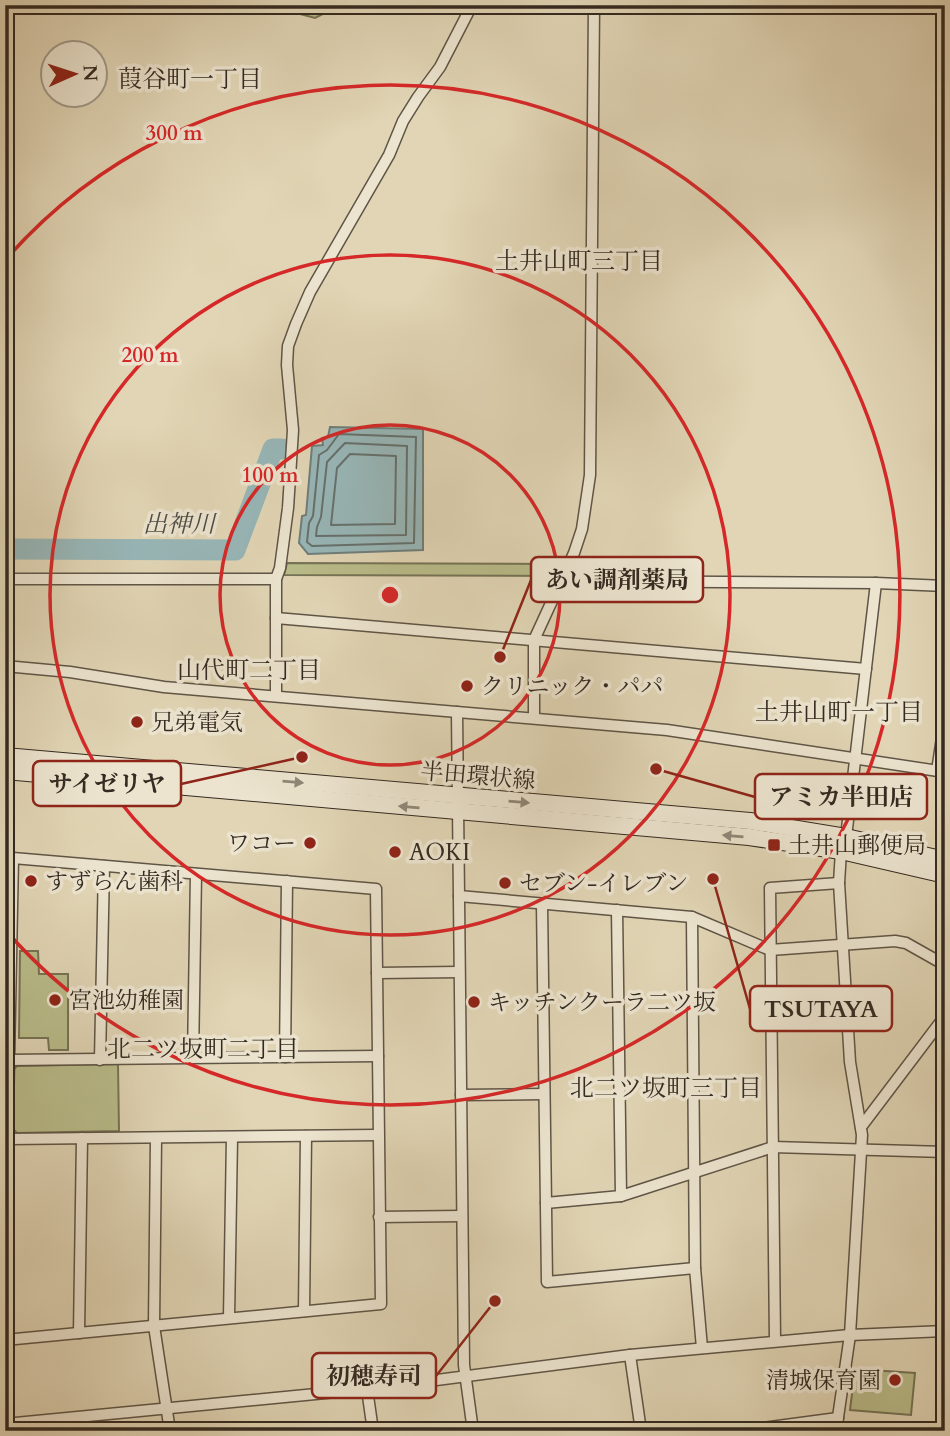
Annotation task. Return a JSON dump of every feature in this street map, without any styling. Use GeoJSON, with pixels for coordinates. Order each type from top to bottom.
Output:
{"type":"FeatureCollection","features":[{"type":"Feature","properties":{"kind":"main road","name":"半田環状線"},"geometry":{"type":"LineString","coordinates":[[5,756],[458,804]]}},
{"type":"Feature","properties":{"kind":"main road","name":"半田環状線"},"geometry":{"type":"LineString","coordinates":[[5,771],[458,804],[750,821],[843,844],[945,875]]}},
{"type":"Feature","properties":{"kind":"main road","name":"半田環状線"},"geometry":{"type":"LineString","coordinates":[[843,844],[945,860]]}},
{"type":"Feature","properties":{"kind":"street"},"geometry":{"type":"LineString","coordinates":[[276,696],[276,579],[280,568],[288,508],[293,430],[287,365],[288,346],[310,292],[389,155],[403,121],[440,67],[472,5]]}},
{"type":"Feature","properties":{"kind":"street"},"geometry":{"type":"LineString","coordinates":[[534,718],[534,640],[562,581],[582,529],[591,465],[594,5]]}},
{"type":"Feature","properties":{"kind":"street"},"geometry":{"type":"LineString","coordinates":[[5,579],[276,579]]}},
{"type":"Feature","properties":{"kind":"street"},"geometry":{"type":"LineString","coordinates":[[562,581],[945,586]]}},
{"type":"Feature","properties":{"kind":"street"},"geometry":{"type":"LineString","coordinates":[[836,1431],[850,1335],[861,1127],[850,1062],[839,883],[876,583]]}},
{"type":"Feature","properties":{"kind":"street"},"geometry":{"type":"LineString","coordinates":[[276,618],[866,669]]}},
{"type":"Feature","properties":{"kind":"street"},"geometry":{"type":"LineString","coordinates":[[5,666],[70,672],[164,687],[667,730],[941,771],[945,718]]}},
{"type":"Feature","properties":{"kind":"street"},"geometry":{"type":"LineString","coordinates":[[457,712],[465,1378],[473,1431]]}},
{"type":"Feature","properties":{"kind":"street"},"geometry":{"type":"LineString","coordinates":[[5,1261],[8,965],[13,858],[376,889],[381,1304],[5,1340]]}},
{"type":"Feature","properties":{"kind":"street"},"geometry":{"type":"LineString","coordinates":[[100,1060],[104,866]]}},
{"type":"Feature","properties":{"kind":"street"},"geometry":{"type":"LineString","coordinates":[[193,1058],[196,874]]}},
{"type":"Feature","properties":{"kind":"street"},"geometry":{"type":"LineString","coordinates":[[285,1057],[287,881]]}},
{"type":"Feature","properties":{"kind":"street"},"geometry":{"type":"LineString","coordinates":[[775,1342],[770,888],[839,883]]}},
{"type":"Feature","properties":{"kind":"street"},"geometry":{"type":"LineString","coordinates":[[459,897],[692,917],[770,950],[895,941],[906,943],[945,965]]}},
{"type":"Feature","properties":{"kind":"street"},"geometry":{"type":"LineString","coordinates":[[542,904],[547,1282],[695,1268]]}},
{"type":"Feature","properties":{"kind":"street"},"geometry":{"type":"LineString","coordinates":[[617,910],[621,1196]]}},
{"type":"Feature","properties":{"kind":"street"},"geometry":{"type":"LineString","coordinates":[[692,917],[695,1268],[702,1348]]}},
{"type":"Feature","properties":{"kind":"street"},"geometry":{"type":"LineString","coordinates":[[377,974],[459,972]]}},
{"type":"Feature","properties":{"kind":"street"},"geometry":{"type":"LineString","coordinates":[[771,1001],[846,995]]}},
{"type":"Feature","properties":{"kind":"street"},"geometry":{"type":"LineString","coordinates":[[861,1127],[945,1016]]}},
{"type":"Feature","properties":{"kind":"street"},"geometry":{"type":"LineString","coordinates":[[9,1060],[378,1056]]}},
{"type":"Feature","properties":{"kind":"street"},"geometry":{"type":"LineString","coordinates":[[461,1095],[544,1094]]}},
{"type":"Feature","properties":{"kind":"street"},"geometry":{"type":"LineString","coordinates":[[8,1139],[378,1135]]}},
{"type":"Feature","properties":{"kind":"street"},"geometry":{"type":"LineString","coordinates":[[304,1311],[306,1136]]}},
{"type":"Feature","properties":{"kind":"street"},"geometry":{"type":"LineString","coordinates":[[229,1318],[232,1137]]}},
{"type":"Feature","properties":{"kind":"street"},"geometry":{"type":"LineString","coordinates":[[79,1333],[82,1138]]}},
{"type":"Feature","properties":{"kind":"street"},"geometry":{"type":"LineString","coordinates":[[156,1138],[154,1326],[170,1431]]}},
{"type":"Feature","properties":{"kind":"street"},"geometry":{"type":"LineString","coordinates":[[546,1203],[621,1196],[773,1147],[945,1152]]}},
{"type":"Feature","properties":{"kind":"street"},"geometry":{"type":"LineString","coordinates":[[379,1217],[462,1216]]}},
{"type":"Feature","properties":{"kind":"street"},"geometry":{"type":"LineString","coordinates":[[5,1424],[367,1389],[631,1355],[850,1335],[945,1331]]}},
{"type":"Feature","properties":{"kind":"street"},"geometry":{"type":"LineString","coordinates":[[631,1355],[641,1431]]}},
{"type":"Feature","properties":{"kind":"street"},"geometry":{"type":"LineString","coordinates":[[941,1431],[945,1377]]}},
{"type":"Feature","properties":{"kind":"street"},"geometry":{"type":"LineString","coordinates":[[367,1389],[373,1431]]}},
{"type":"Feature","properties":{"kind":"street"},"geometry":{"type":"LineString","coordinates":[[739,1431],[838,1418]]}},
{"type":"Feature","properties":{"kind":"green space"},"geometry":{"type":"Polygon","coordinates":[[[295,5],[341,5],[315,18],[296,13],[295,5]]]}},
{"type":"Feature","properties":{"kind":"green space"},"geometry":{"type":"Polygon","coordinates":[[[287,563],[565,564],[559,576],[284,575],[287,563]]]}},
{"type":"Feature","properties":{"kind":"green space"},"geometry":{"type":"Polygon","coordinates":[[[20,951],[38,951],[39,974],[68,974],[68,1050],[49,1050],[48,1038],[19,1038],[20,951]]]}},
{"type":"Feature","properties":{"kind":"green space"},"geometry":{"type":"Polygon","coordinates":[[[118,1064],[119,1131],[17,1133],[14,1130],[14,1069],[17,1066],[118,1064]]]}},
{"type":"Feature","properties":{"kind":"green space"},"geometry":{"type":"Polygon","coordinates":[[[855,1369],[915,1373],[911,1415],[850,1410],[855,1369]]]}},
{"type":"Feature","properties":{"kind":"water"},"geometry":{"type":"Polygon","coordinates":[[[330,427],[423,429],[423,550],[308,554],[299,543],[302,516],[306,515],[312,446],[323,445],[322,438],[328,437],[330,427]]]}},
{"type":"Feature","properties":{"kind":"waterway","name":"出神川"},"geometry":{"type":"LineString","coordinates":[[5,549],[235,550],[273,449],[282,449]]}},
{"type":"Feature","properties":{"kind":"place","name":"あい調剤薬局"},"geometry":{"type":"Point","coordinates":[500,657]}},
{"type":"Feature","properties":{"kind":"place","name":"クリニック・パパ"},"geometry":{"type":"Point","coordinates":[467,686]}},
{"type":"Feature","properties":{"kind":"place","name":"兄弟電気"},"geometry":{"type":"Point","coordinates":[137,722]}},
{"type":"Feature","properties":{"kind":"place","name":"サイゼリヤ"},"geometry":{"type":"Point","coordinates":[302,757]}},
{"type":"Feature","properties":{"kind":"place","name":"アミカ半田店"},"geometry":{"type":"Point","coordinates":[656,769]}},
{"type":"Feature","properties":{"kind":"place","name":"ワコー"},"geometry":{"type":"Point","coordinates":[310,843]}},
{"type":"Feature","properties":{"kind":"place","name":"土井山郵便局"},"geometry":{"type":"Point","coordinates":[774,845]}},
{"type":"Feature","properties":{"kind":"place","name":"AOKI"},"geometry":{"type":"Point","coordinates":[395,852]}},
{"type":"Feature","properties":{"kind":"place","name":"TSUTAYA"},"geometry":{"type":"Point","coordinates":[713,879]}},
{"type":"Feature","properties":{"kind":"place","name":"すずらん歯科"},"geometry":{"type":"Point","coordinates":[31,881]}},
{"type":"Feature","properties":{"kind":"place","name":"セブン-イレブン"},"geometry":{"type":"Point","coordinates":[505,883]}},
{"type":"Feature","properties":{"kind":"place","name":"宮池幼稚園"},"geometry":{"type":"Point","coordinates":[55,1000]}},
{"type":"Feature","properties":{"kind":"place","name":"キッチンクーラ二ツ坂"},"geometry":{"type":"Point","coordinates":[474,1002]}},
{"type":"Feature","properties":{"kind":"place","name":"初穂寿司"},"geometry":{"type":"Point","coordinates":[495,1301]}},
{"type":"Feature","properties":{"kind":"place","name":"清城保育園"},"geometry":{"type":"Point","coordinates":[895,1380]}},
{"type":"Feature","properties":{"kind":"district","name":"葭谷町一丁目"},"geometry":{"type":"Point","coordinates":[190,79]}},
{"type":"Feature","properties":{"kind":"district","name":"土井山町三丁目"},"geometry":{"type":"Point","coordinates":[579,261]}},
{"type":"Feature","properties":{"kind":"district","name":"山代町二丁目"},"geometry":{"type":"Point","coordinates":[249,670]}},
{"type":"Feature","properties":{"kind":"district","name":"土井山町一丁目"},"geometry":{"type":"Point","coordinates":[839,712]}},
{"type":"Feature","properties":{"kind":"district","name":"北二ツ坂町二丁目"},"geometry":{"type":"Point","coordinates":[203,1049]}},
{"type":"Feature","properties":{"kind":"district","name":"北二ツ坂町三丁目"},"geometry":{"type":"Point","coordinates":[666,1088]}}]}
